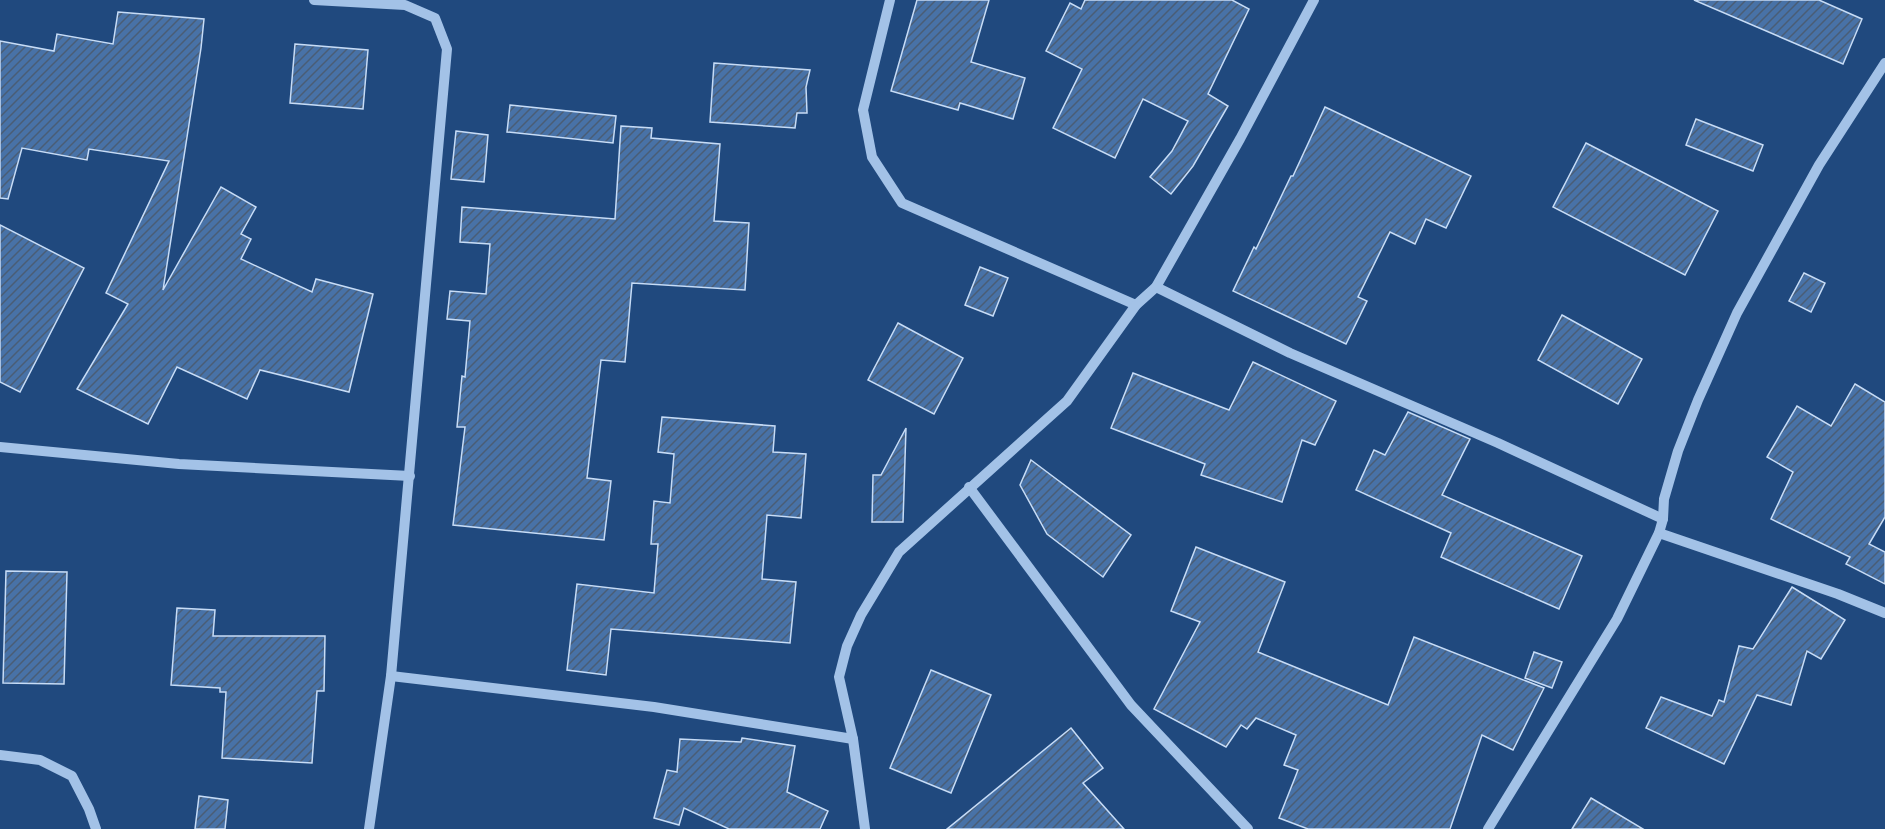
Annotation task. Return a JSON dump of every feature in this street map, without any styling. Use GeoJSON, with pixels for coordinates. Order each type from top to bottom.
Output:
{"type":"FeatureCollection","features":[{"type":"Feature","properties":{"kind":"street"},"geometry":{"type":"LineString","coordinates":[[314,0],[405,5],[435,18],[447,49],[391,676],[369,829]]}},
{"type":"Feature","properties":{"kind":"street"},"geometry":{"type":"LineString","coordinates":[[890,0],[863,110],[872,158],[902,203],[1136,305]]}},
{"type":"Feature","properties":{"kind":"street"},"geometry":{"type":"LineString","coordinates":[[865,829],[853,739],[839,677],[847,646],[861,615],[899,552],[1066,401],[1136,305],[1156,286],[1240,139],[1314,0]]}},
{"type":"Feature","properties":{"kind":"street"},"geometry":{"type":"LineString","coordinates":[[1488,829],[1617,619],[1659,532],[1663,519],[1664,499],[1678,451],[1737,313],[1819,165],[1885,63]]}},
{"type":"Feature","properties":{"kind":"street"},"geometry":{"type":"LineString","coordinates":[[1156,286],[1290,353],[1498,443],[1663,519]]}},
{"type":"Feature","properties":{"kind":"street"},"geometry":{"type":"LineString","coordinates":[[0,447],[179,464],[410,476]]}},
{"type":"Feature","properties":{"kind":"street"},"geometry":{"type":"LineString","coordinates":[[969,487],[1131,705],[1248,829]]}},
{"type":"Feature","properties":{"kind":"street"},"geometry":{"type":"LineString","coordinates":[[1659,532],[1838,594],[1885,613]]}},
{"type":"Feature","properties":{"kind":"street"},"geometry":{"type":"LineString","coordinates":[[391,676],[654,707],[853,739]]}},
{"type":"Feature","properties":{"kind":"street"},"geometry":{"type":"LineString","coordinates":[[0,755],[40,760],[72,776],[89,808],[96,829]]}},
{"type":"Feature","properties":{"kind":"building"},"geometry":{"type":"Polygon","coordinates":[[[917,0],[989,0],[971,62],[1025,78],[1013,119],[960,103],[958,110],[891,91],[917,0]]]}},
{"type":"Feature","properties":{"kind":"building"},"geometry":{"type":"Polygon","coordinates":[[[1085,0],[1232,0],[1249,9],[1208,94],[1228,106],[1193,166],[1171,194],[1150,177],[1172,151],[1188,121],[1143,99],[1115,158],[1053,128],[1082,69],[1046,51],[1070,3],[1081,9],[1085,0]]]}},
{"type":"Feature","properties":{"kind":"building"},"geometry":{"type":"Polygon","coordinates":[[[1694,0],[1819,0],[1862,19],[1843,64],[1694,0]]]}},
{"type":"Feature","properties":{"kind":"building"},"geometry":{"type":"Polygon","coordinates":[[[118,12],[204,19],[163,290],[221,187],[256,207],[241,234],[251,239],[241,259],[312,292],[316,279],[373,294],[349,392],[260,370],[247,399],[177,367],[148,424],[77,389],[128,304],[106,293],[169,161],[89,149],[87,160],[22,148],[8,199],[0,198],[0,41],[54,51],[57,34],[113,44],[118,12]]]}},
{"type":"Feature","properties":{"kind":"building"},"geometry":{"type":"Polygon","coordinates":[[[295,44],[368,50],[363,109],[290,103],[295,44]]]}},
{"type":"Feature","properties":{"kind":"building"},"geometry":{"type":"Polygon","coordinates":[[[714,63],[810,70],[806,87],[807,113],[797,113],[795,128],[710,122],[714,63]]]}},
{"type":"Feature","properties":{"kind":"building"},"geometry":{"type":"Polygon","coordinates":[[[510,105],[616,116],[613,143],[507,132],[510,105]]]}},
{"type":"Feature","properties":{"kind":"building"},"geometry":{"type":"Polygon","coordinates":[[[1325,107],[1471,176],[1446,228],[1426,219],[1415,244],[1390,232],[1358,297],[1367,301],[1346,344],[1233,291],[1293,176],[1325,107]]]}},
{"type":"Feature","properties":{"kind":"building"},"geometry":{"type":"Polygon","coordinates":[[[1696,119],[1763,145],[1753,171],[1686,145],[1696,119]]]}},
{"type":"Feature","properties":{"kind":"building"},"geometry":{"type":"Polygon","coordinates":[[[621,126],[652,128],[651,138],[720,144],[714,221],[749,223],[745,290],[632,283],[625,362],[601,360],[587,478],[611,481],[604,540],[453,525],[465,427],[457,427],[462,376],[465,377],[470,321],[447,319],[450,291],[486,294],[490,244],[460,242],[462,207],[615,219],[621,126]]]}},
{"type":"Feature","properties":{"kind":"building"},"geometry":{"type":"Polygon","coordinates":[[[456,131],[488,135],[484,182],[451,179],[456,131]]]}},
{"type":"Feature","properties":{"kind":"building"},"geometry":{"type":"Polygon","coordinates":[[[1586,143],[1718,211],[1685,275],[1553,207],[1586,143]]]}},
{"type":"Feature","properties":{"kind":"building"},"geometry":{"type":"Polygon","coordinates":[[[0,225],[84,268],[20,392],[0,382],[0,225]]]}},
{"type":"Feature","properties":{"kind":"building"},"geometry":{"type":"Polygon","coordinates":[[[980,267],[1008,278],[993,316],[965,305],[980,267]]]}},
{"type":"Feature","properties":{"kind":"building"},"geometry":{"type":"Polygon","coordinates":[[[1804,273],[1825,283],[1811,312],[1789,301],[1804,273]]]}},
{"type":"Feature","properties":{"kind":"building"},"geometry":{"type":"Polygon","coordinates":[[[1562,315],[1642,359],[1618,404],[1538,360],[1562,315]]]}},
{"type":"Feature","properties":{"kind":"building"},"geometry":{"type":"Polygon","coordinates":[[[898,323],[963,358],[934,414],[868,380],[898,323]]]}},
{"type":"Feature","properties":{"kind":"building"},"geometry":{"type":"Polygon","coordinates":[[[1253,362],[1336,401],[1315,445],[1302,440],[1282,502],[1201,475],[1205,464],[1111,428],[1133,373],[1229,410],[1253,362]]]}},
{"type":"Feature","properties":{"kind":"building"},"geometry":{"type":"Polygon","coordinates":[[[1855,384],[1885,402],[1885,517],[1869,544],[1885,552],[1885,584],[1846,564],[1850,557],[1771,519],[1793,472],[1767,457],[1797,406],[1831,426],[1855,384]]]}},
{"type":"Feature","properties":{"kind":"building"},"geometry":{"type":"Polygon","coordinates":[[[1408,412],[1470,439],[1442,495],[1582,556],[1559,609],[1441,557],[1451,533],[1356,490],[1374,450],[1385,455],[1408,412]]]}},
{"type":"Feature","properties":{"kind":"building"},"geometry":{"type":"Polygon","coordinates":[[[662,417],[775,426],[773,452],[806,454],[801,518],[767,515],[762,579],[796,582],[790,643],[611,629],[606,675],[567,670],[577,584],[654,593],[658,544],[651,544],[654,501],[670,503],[674,454],[658,452],[662,417]]]}},
{"type":"Feature","properties":{"kind":"building"},"geometry":{"type":"Polygon","coordinates":[[[906,428],[903,522],[872,522],[873,475],[881,475],[906,428]]]}},
{"type":"Feature","properties":{"kind":"building"},"geometry":{"type":"Polygon","coordinates":[[[1031,460],[1131,535],[1103,577],[1047,534],[1020,485],[1031,460]]]}},
{"type":"Feature","properties":{"kind":"building"},"geometry":{"type":"Polygon","coordinates":[[[1196,547],[1285,582],[1258,652],[1388,705],[1414,637],[1544,688],[1513,750],[1482,735],[1450,829],[1308,829],[1279,818],[1298,770],[1284,765],[1296,735],[1256,718],[1247,729],[1241,725],[1226,747],[1154,709],[1200,622],[1171,611],[1196,547]]]}},
{"type":"Feature","properties":{"kind":"building"},"geometry":{"type":"Polygon","coordinates":[[[6,571],[67,572],[64,684],[3,683],[6,571]]]}},
{"type":"Feature","properties":{"kind":"building"},"geometry":{"type":"Polygon","coordinates":[[[1792,587],[1845,620],[1821,659],[1807,651],[1791,705],[1757,695],[1724,764],[1646,728],[1661,697],[1712,716],[1719,700],[1724,702],[1739,646],[1753,649],[1792,587]]]}},
{"type":"Feature","properties":{"kind":"building"},"geometry":{"type":"Polygon","coordinates":[[[177,608],[215,610],[213,636],[325,636],[324,691],[317,691],[312,763],[222,758],[226,692],[220,692],[220,688],[171,685],[177,608]]]}},
{"type":"Feature","properties":{"kind":"building"},"geometry":{"type":"Polygon","coordinates":[[[1534,652],[1562,662],[1552,688],[1525,678],[1534,652]]]}},
{"type":"Feature","properties":{"kind":"building"},"geometry":{"type":"Polygon","coordinates":[[[931,670],[991,695],[951,793],[890,768],[931,670]]]}},
{"type":"Feature","properties":{"kind":"building"},"geometry":{"type":"Polygon","coordinates":[[[1071,728],[1103,768],[1083,783],[1124,829],[947,829],[1071,728]]]}},
{"type":"Feature","properties":{"kind":"building"},"geometry":{"type":"Polygon","coordinates":[[[742,738],[795,746],[787,792],[828,811],[820,829],[729,829],[684,808],[679,825],[654,818],[667,770],[677,772],[680,739],[741,742],[742,738]]]}},
{"type":"Feature","properties":{"kind":"building"},"geometry":{"type":"Polygon","coordinates":[[[199,796],[228,800],[225,829],[195,829],[199,796]]]}},
{"type":"Feature","properties":{"kind":"building"},"geometry":{"type":"Polygon","coordinates":[[[1591,798],[1643,829],[1572,829],[1591,798]]]}}]}
